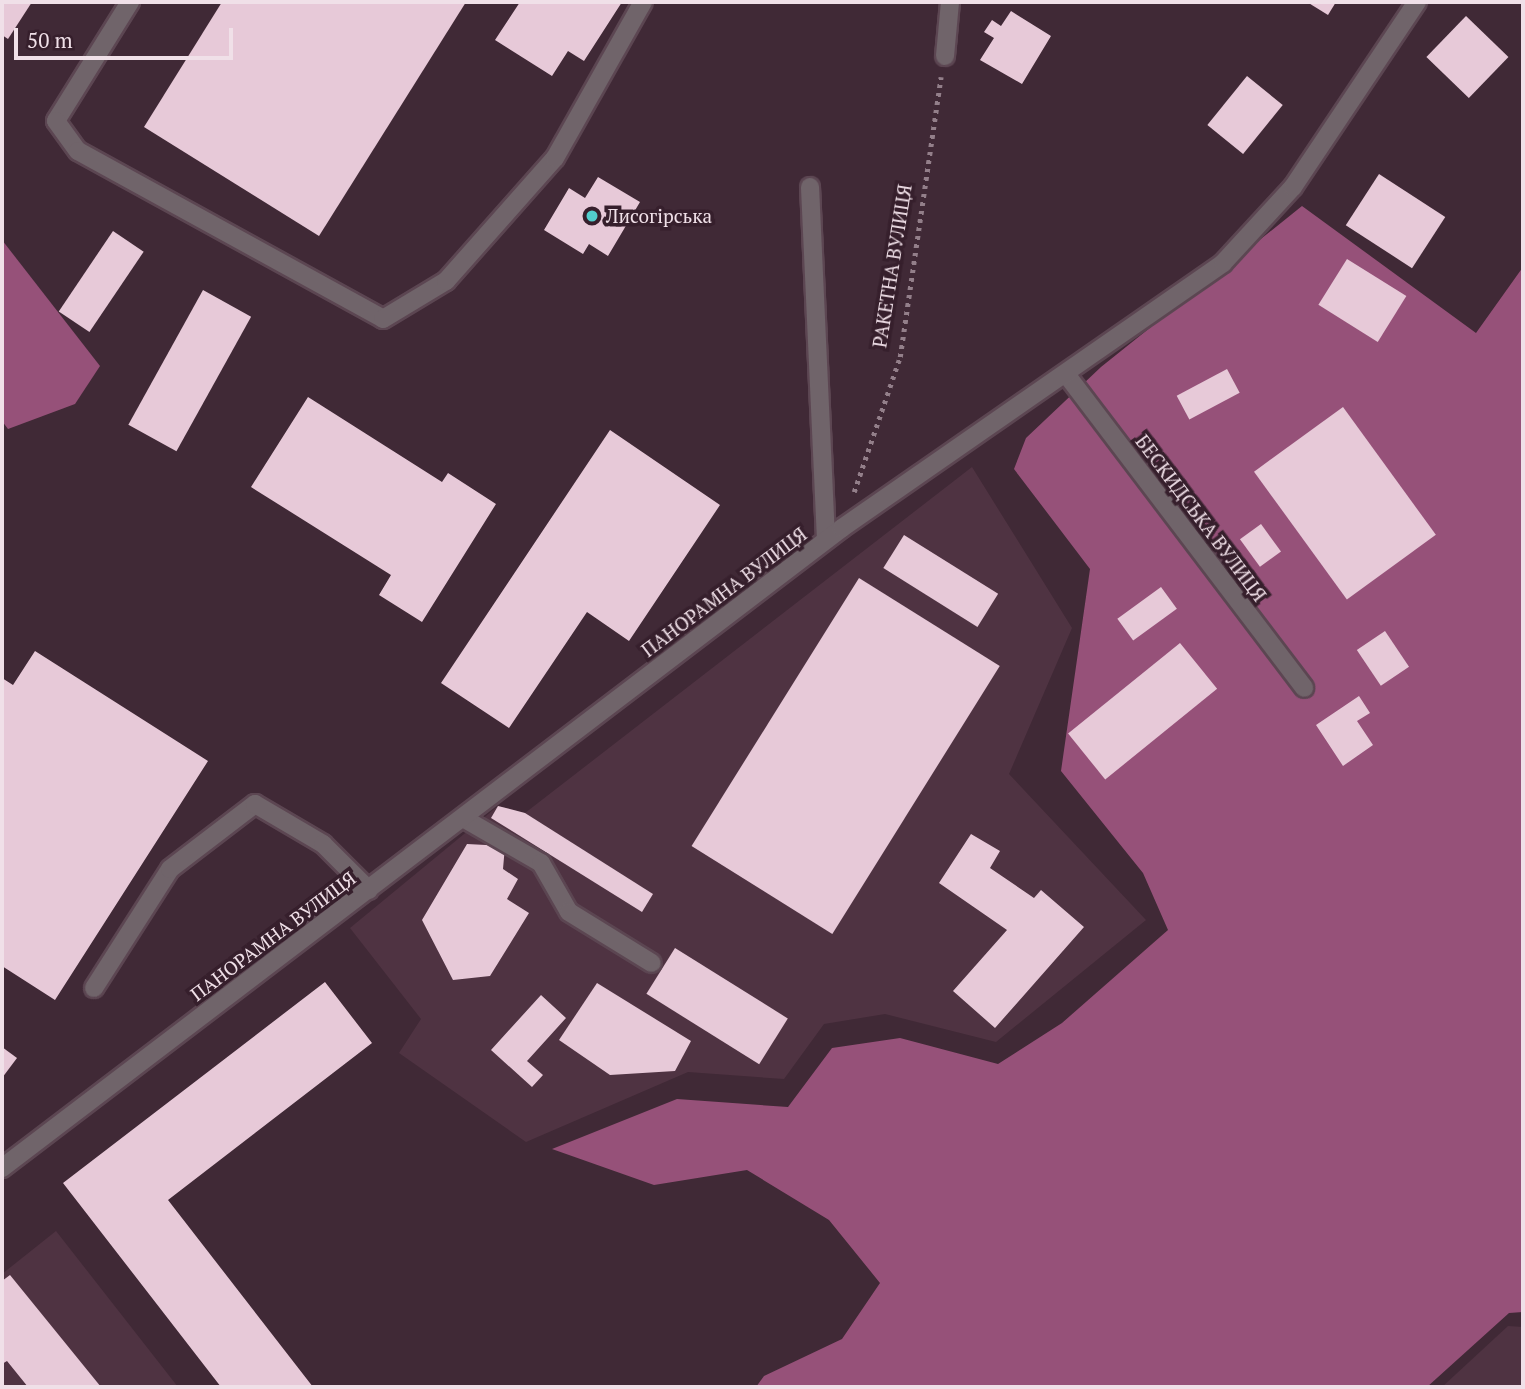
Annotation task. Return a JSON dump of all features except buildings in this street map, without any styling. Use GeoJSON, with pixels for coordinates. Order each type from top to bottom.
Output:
{"type":"FeatureCollection","features":[{"type":"Feature","properties":{"kind":"street"},"geometry":{"type":"LineString","coordinates":[[130,2],[56,121],[78,151],[383,319],[446,281],[555,158],[643,2]]}},
{"type":"Feature","properties":{"kind":"street"},"geometry":{"type":"LineString","coordinates":[[945,56],[950,2]]}},
{"type":"Feature","properties":{"kind":"street","name":"ПАНОРАМНА ВУЛИЦЯ"},"geometry":{"type":"LineString","coordinates":[[2,1168],[842,528],[1223,263],[1293,187],[1418,2]]}},
{"type":"Feature","properties":{"kind":"street"},"geometry":{"type":"LineString","coordinates":[[810,187],[827,540]]}},
{"type":"Feature","properties":{"kind":"street","name":"БЕСКИДСЬКА ВУЛИЦЯ"},"geometry":{"type":"LineString","coordinates":[[1066,374],[1304,688]]}},
{"type":"Feature","properties":{"kind":"street"},"geometry":{"type":"LineString","coordinates":[[94,988],[170,869],[255,804],[323,844],[369,890]]}},
{"type":"Feature","properties":{"kind":"street"},"geometry":{"type":"LineString","coordinates":[[463,818],[541,863],[569,912],[652,963]]}},
{"type":"Feature","properties":{"kind":"path","name":"РАКЕТНА ВУЛИЦЯ"},"geometry":{"type":"LineString","coordinates":[[842,528],[900,356],[945,56]]}},
{"type":"Feature","properties":{"kind":"shaded area"},"geometry":{"type":"Polygon","coordinates":[[[1302,206],[1476,333],[1523,267],[1523,1312],[1509,1313],[1427,1387],[756,1387],[764,1376],[842,1339],[880,1283],[829,1220],[747,1170],[654,1185],[552,1149],[677,1099],[788,1107],[832,1048],[900,1038],[998,1064],[1062,1023],[1168,930],[1143,873],[1061,771],[1090,569],[1014,469],[1026,438],[1101,367],[1302,206]]]}},
{"type":"Feature","properties":{"kind":"shaded area"},"geometry":{"type":"Polygon","coordinates":[[[2,240],[100,366],[75,404],[8,429],[2,421],[2,240]]]}},
{"type":"Feature","properties":{"kind":"shaded area"},"geometry":{"type":"Polygon","coordinates":[[[972,467],[1072,628],[1009,774],[1146,920],[996,1042],[885,1014],[824,1024],[784,1079],[688,1072],[526,1142],[399,1053],[421,1019],[350,928],[498,806],[525,813],[972,467]]]}},
{"type":"Feature","properties":{"kind":"shaded area"},"geometry":{"type":"Polygon","coordinates":[[[56,1231],[178,1387],[2,1387],[2,1274],[56,1231]]]}},
{"type":"Feature","properties":{"kind":"shaded area"},"geometry":{"type":"Polygon","coordinates":[[[1508,1326],[1523,1327],[1523,1387],[1442,1387],[1508,1326]]]}},
{"type":"Feature","properties":{"kind":"place","name":"Лисогірська"},"geometry":{"type":"Point","coordinates":[592,216]}}]}
